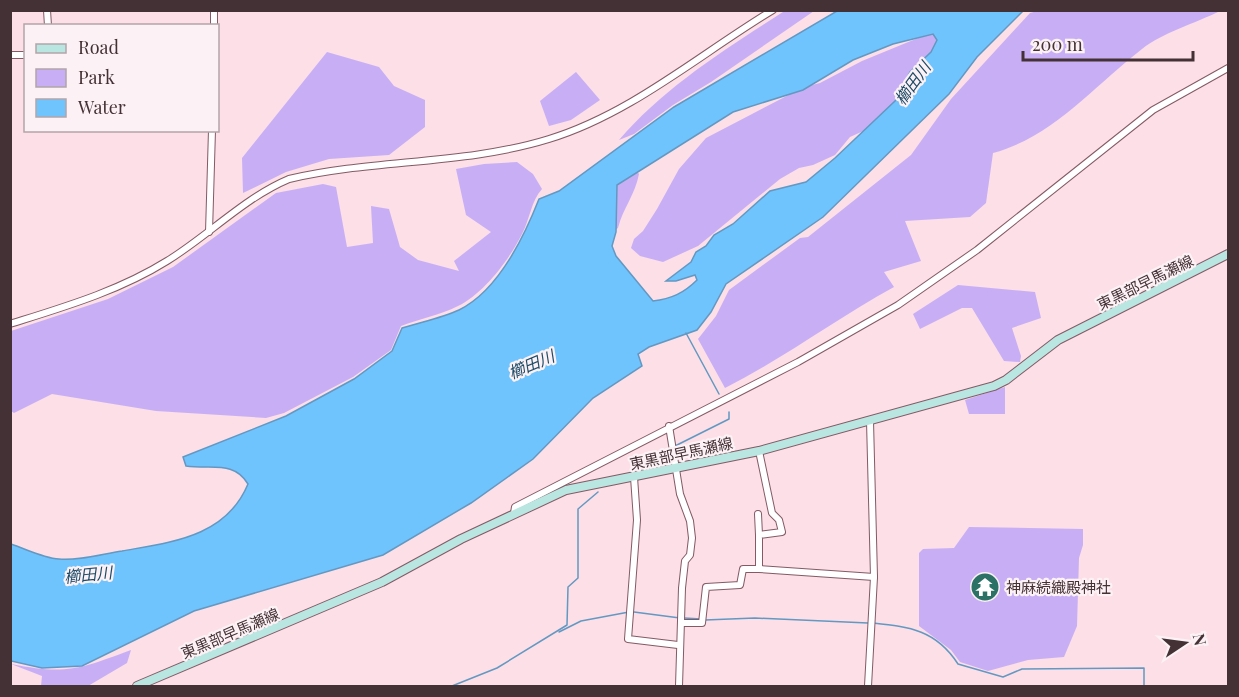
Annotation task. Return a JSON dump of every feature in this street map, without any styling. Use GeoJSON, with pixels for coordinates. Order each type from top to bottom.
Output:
{"type":"FeatureCollection","features":[{"type":"Feature","properties":{"kind":"main road","name":"東黒部早馬瀬線"},"geometry":{"type":"LineString","coordinates":[[137,687],[382,582],[514,513],[566,490],[634,477],[676,464],[759,451],[994,386],[1006,380],[1039,352],[1058,340],[1228,254]]}},
{"type":"Feature","properties":{"kind":"street"},"geometry":{"type":"LineString","coordinates":[[10,324],[123,285],[168,260],[260,195],[289,179],[510,148],[577,129],[629,102],[773,10]]}},
{"type":"Feature","properties":{"kind":"street"},"geometry":{"type":"LineString","coordinates":[[514,513],[515,507],[669,426],[798,362],[898,305],[985,244],[1153,110],[1228,68]]}},
{"type":"Feature","properties":{"kind":"street"},"geometry":{"type":"LineString","coordinates":[[209,232],[212,132]]}},
{"type":"Feature","properties":{"kind":"street"},"geometry":{"type":"LineString","coordinates":[[868,687],[874,577],[870,421]]}},
{"type":"Feature","properties":{"kind":"street"},"geometry":{"type":"LineString","coordinates":[[669,426],[680,494],[690,521],[692,538],[690,555],[685,561],[678,645],[679,687]]}},
{"type":"Feature","properties":{"kind":"street"},"geometry":{"type":"LineString","coordinates":[[759,451],[772,513],[779,520],[782,532],[759,535]]}},
{"type":"Feature","properties":{"kind":"street"},"geometry":{"type":"LineString","coordinates":[[634,477],[638,508],[629,641],[678,645]]}},
{"type":"Feature","properties":{"kind":"street"},"geometry":{"type":"LineString","coordinates":[[758,514],[759,569]]}},
{"type":"Feature","properties":{"kind":"street"},"geometry":{"type":"LineString","coordinates":[[681,619],[703,619],[706,586],[738,586],[743,569],[874,577]]}},
{"type":"Feature","properties":{"kind":"green space"},"geometry":{"type":"Polygon","coordinates":[[[786,10],[814,11],[711,82],[673,105],[634,134],[619,140],[656,103],[697,69],[786,10]]]}},
{"type":"Feature","properties":{"kind":"green space"},"geometry":{"type":"Polygon","coordinates":[[[1041,10],[1220,11],[1150,43],[1054,123],[1015,145],[993,153],[986,203],[970,217],[905,221],[921,261],[884,272],[894,287],[725,388],[698,339],[716,316],[729,290],[800,238],[808,237],[911,155],[951,99],[1030,13],[1041,10]]]}},
{"type":"Feature","properties":{"kind":"green space"},"geometry":{"type":"Polygon","coordinates":[[[940,29],[943,56],[870,128],[850,137],[835,155],[813,165],[799,168],[780,179],[698,246],[663,262],[640,256],[631,248],[634,239],[643,231],[679,169],[706,138],[804,87],[820,83],[862,61],[940,29]]]}},
{"type":"Feature","properties":{"kind":"green space"},"geometry":{"type":"Polygon","coordinates":[[[327,52],[379,67],[394,86],[425,100],[425,127],[389,155],[329,159],[286,172],[243,193],[242,158],[327,52]]]}},
{"type":"Feature","properties":{"kind":"green space"},"geometry":{"type":"Polygon","coordinates":[[[576,72],[600,100],[571,120],[549,126],[540,101],[576,72]]]}},
{"type":"Feature","properties":{"kind":"green space"},"geometry":{"type":"Polygon","coordinates":[[[517,162],[533,174],[542,189],[535,199],[517,244],[486,284],[458,306],[401,326],[391,350],[353,377],[284,413],[266,418],[156,411],[52,394],[14,413],[11,411],[11,331],[108,299],[173,267],[276,193],[323,184],[336,187],[347,247],[373,243],[371,206],[389,209],[400,247],[418,260],[459,271],[454,261],[491,232],[466,215],[456,169],[517,162]]]}},
{"type":"Feature","properties":{"kind":"green space"},"geometry":{"type":"Polygon","coordinates":[[[636,170],[639,174],[637,182],[618,228],[606,236],[600,190],[636,170]]]}},
{"type":"Feature","properties":{"kind":"green space"},"geometry":{"type":"Polygon","coordinates":[[[958,285],[1035,292],[1041,318],[1012,328],[1021,356],[1020,362],[1004,361],[972,308],[962,308],[920,329],[913,314],[958,285]]]}},
{"type":"Feature","properties":{"kind":"green space"},"geometry":{"type":"Polygon","coordinates":[[[1005,387],[1005,414],[969,414],[965,400],[1005,387]]]}},
{"type":"Feature","properties":{"kind":"green space"},"geometry":{"type":"Polygon","coordinates":[[[969,527],[1083,529],[1083,545],[1079,558],[1077,626],[1064,657],[1028,660],[988,671],[960,662],[951,650],[919,626],[919,553],[923,549],[954,548],[969,527]]]}},
{"type":"Feature","properties":{"kind":"green space"},"geometry":{"type":"Polygon","coordinates":[[[131,650],[127,663],[88,686],[41,686],[42,676],[11,664],[46,669],[72,668],[85,666],[131,650]]]}},
{"type":"Feature","properties":{"kind":"water","name":"櫛田川"},"geometry":{"type":"Polygon","coordinates":[[[837,11],[1023,11],[977,57],[949,94],[823,217],[726,284],[711,312],[697,330],[649,347],[638,354],[642,366],[593,398],[533,459],[471,503],[383,555],[194,611],[82,666],[42,668],[11,661],[11,544],[47,557],[74,559],[178,540],[212,526],[226,516],[238,502],[248,484],[242,476],[229,469],[186,466],[183,457],[286,416],[354,379],[392,351],[402,328],[439,318],[473,301],[486,290],[508,262],[526,230],[539,199],[559,191],[674,107],[837,11]],[[933,34],[893,44],[853,60],[803,90],[733,112],[617,185],[616,232],[612,246],[616,256],[653,301],[666,299],[682,292],[697,280],[695,275],[676,281],[666,281],[691,262],[696,252],[706,246],[714,235],[733,224],[770,191],[806,182],[835,158],[896,100],[910,72],[931,52],[937,40],[933,34]]]}},
{"type":"Feature","properties":{"kind":"waterway"},"geometry":{"type":"LineString","coordinates":[[686,333],[719,394]]}},
{"type":"Feature","properties":{"kind":"waterway"},"geometry":{"type":"LineString","coordinates":[[675,446],[729,419],[729,412]]}},
{"type":"Feature","properties":{"kind":"waterway"},"geometry":{"type":"LineString","coordinates":[[631,469],[671,449]]}},
{"type":"Feature","properties":{"kind":"waterway"},"geometry":{"type":"LineString","coordinates":[[452,686],[497,668],[567,625],[568,587],[578,578],[578,509],[598,492]]}},
{"type":"Feature","properties":{"kind":"waterway"},"geometry":{"type":"LineString","coordinates":[[559,632],[581,621],[629,612]]}},
{"type":"Feature","properties":{"kind":"waterway"},"geometry":{"type":"LineString","coordinates":[[634,612],[680,618]]}},
{"type":"Feature","properties":{"kind":"waterway"},"geometry":{"type":"LineString","coordinates":[[684,618],[701,619]]}},
{"type":"Feature","properties":{"kind":"waterway"},"geometry":{"type":"LineString","coordinates":[[705,620],[755,618],[868,623]]}},
{"type":"Feature","properties":{"kind":"waterway"},"geometry":{"type":"LineString","coordinates":[[873,623],[899,626],[921,632],[941,644],[958,664],[1003,677],[1022,669],[1144,668],[1144,686]]}},
{"type":"Feature","properties":{"kind":"place","name":"神麻続織殿神社"},"geometry":{"type":"Point","coordinates":[985,587]}}]}
